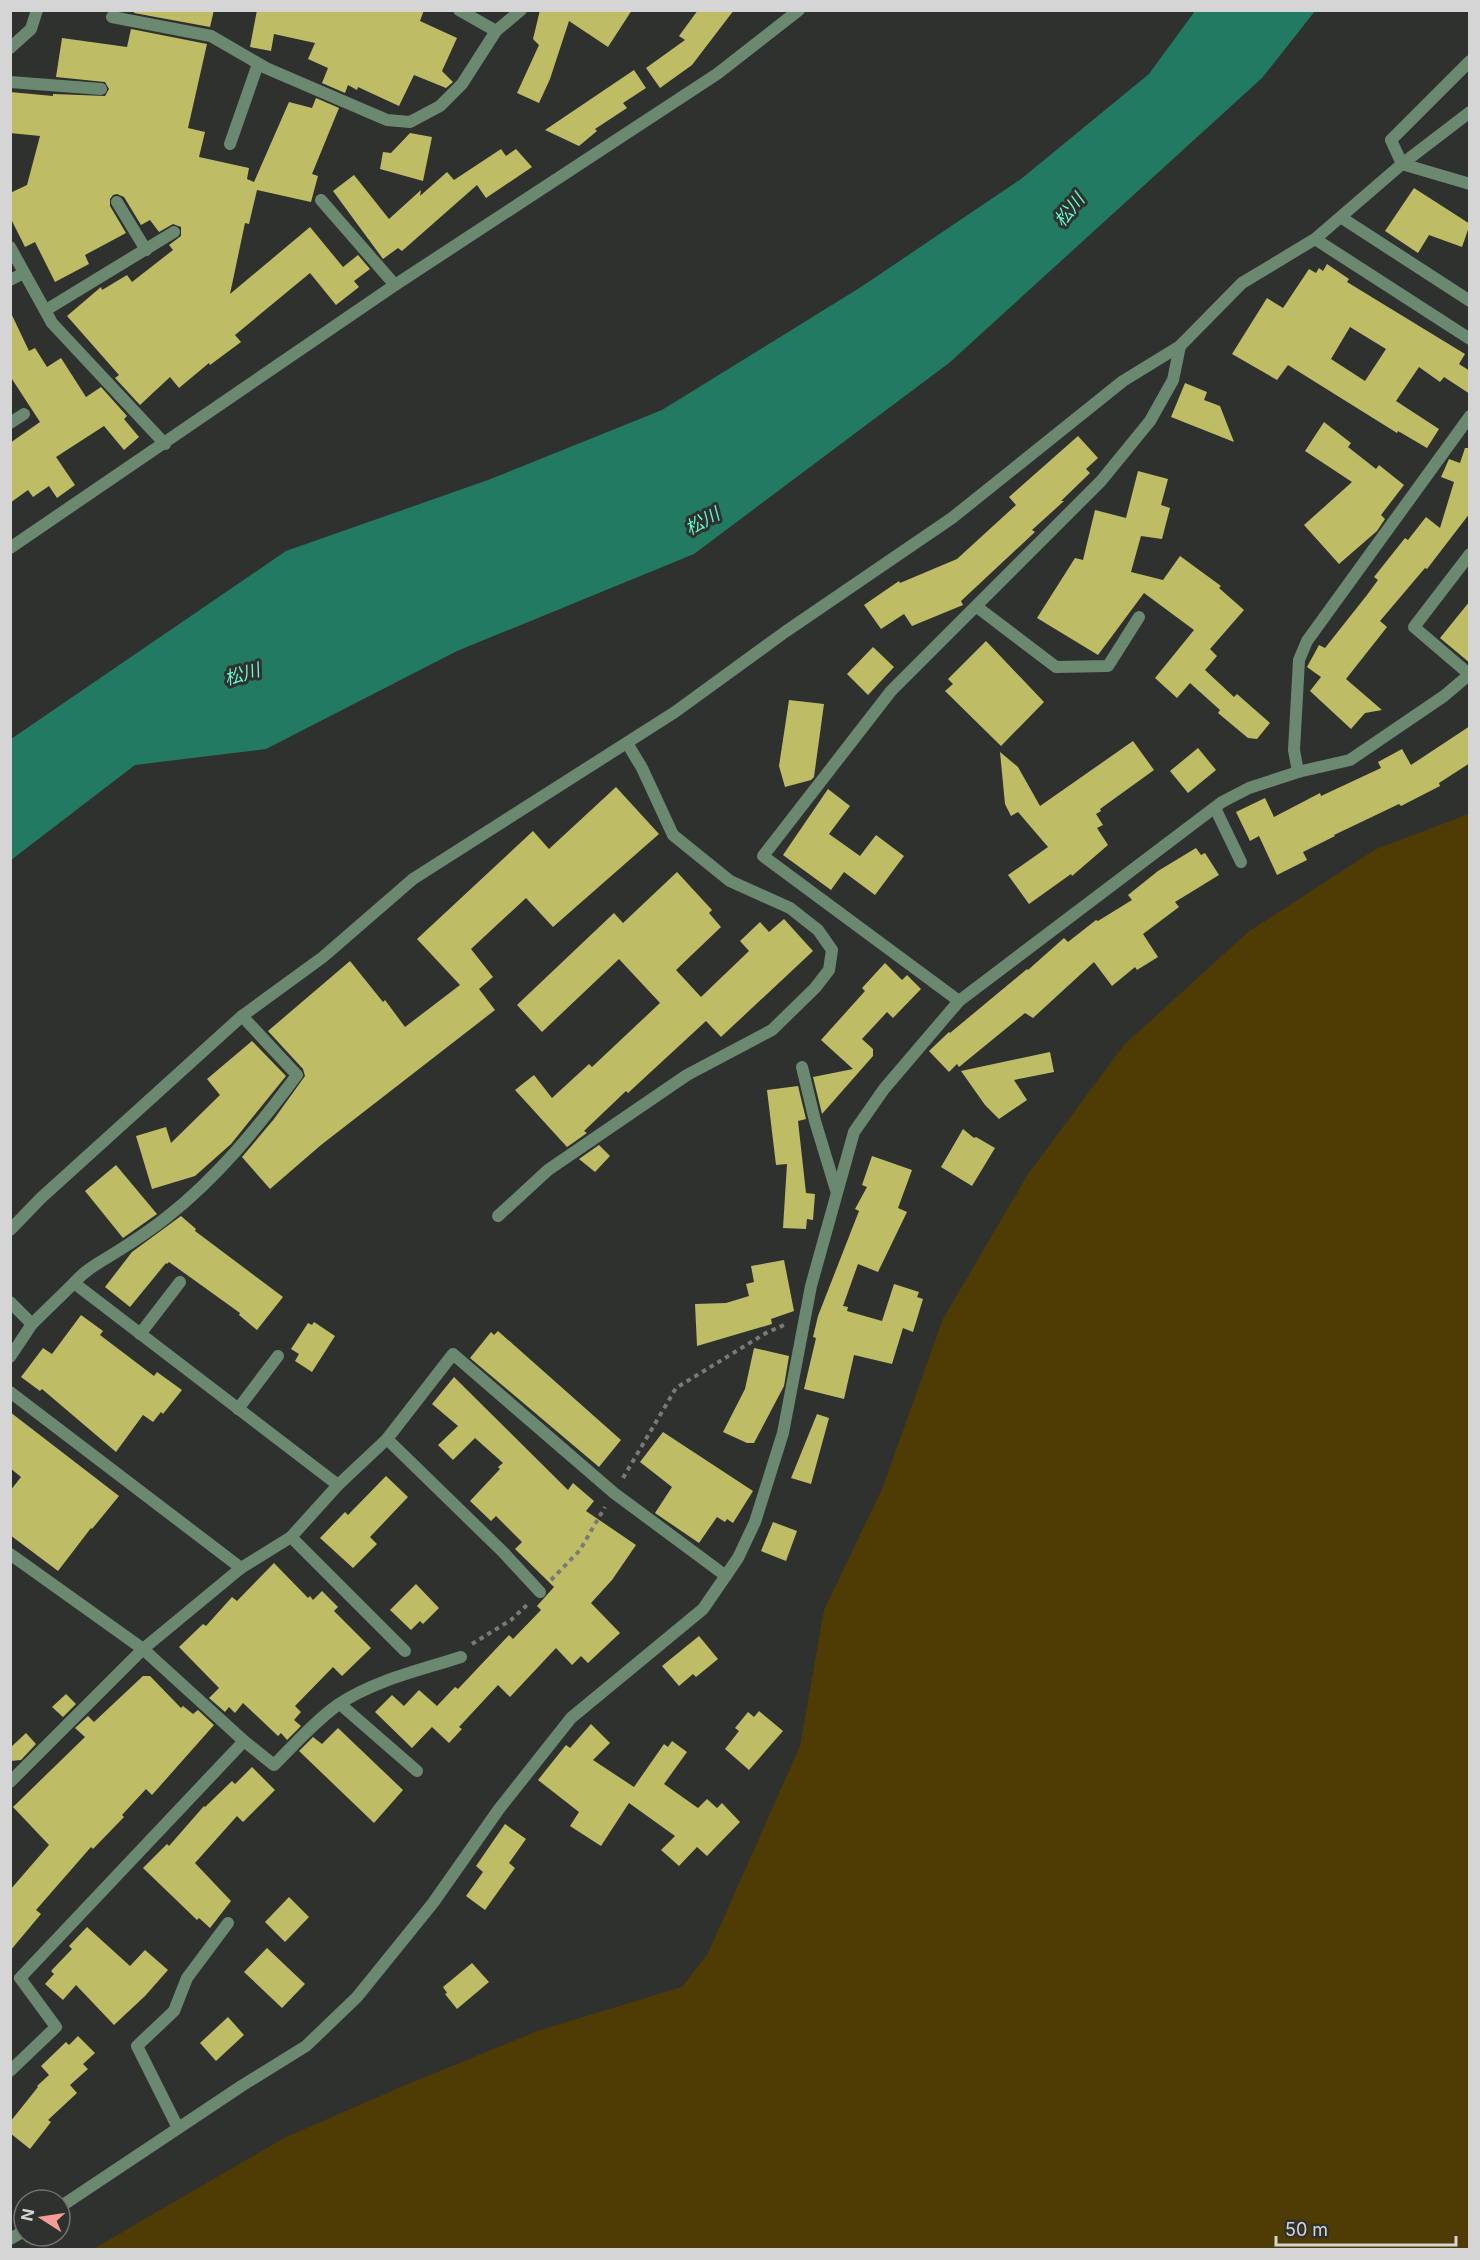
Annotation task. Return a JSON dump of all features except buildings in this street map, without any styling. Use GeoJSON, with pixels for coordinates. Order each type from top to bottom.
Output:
{"type":"FeatureCollection","features":[{"type":"Feature","properties":{"kind":"street"},"geometry":{"type":"LineString","coordinates":[[10,48],[31,29],[37,10]]}},
{"type":"Feature","properties":{"kind":"street"},"geometry":{"type":"LineString","coordinates":[[459,10],[496,31]]}},
{"type":"Feature","properties":{"kind":"street"},"geometry":{"type":"LineString","coordinates":[[112,17],[211,36],[258,64],[387,120],[410,122],[441,106],[462,84],[496,31],[521,10]]}},
{"type":"Feature","properties":{"kind":"street"},"geometry":{"type":"LineString","coordinates":[[10,548],[395,285],[717,74],[799,10]]}},
{"type":"Feature","properties":{"kind":"street"},"geometry":{"type":"LineString","coordinates":[[1470,61],[1391,140],[1402,164],[1470,184]]}},
{"type":"Feature","properties":{"kind":"street"},"geometry":{"type":"LineString","coordinates":[[230,144],[258,64]]}},
{"type":"Feature","properties":{"kind":"street"},"geometry":{"type":"LineString","coordinates":[[10,82],[101,88]]}},
{"type":"Feature","properties":{"kind":"street"},"geometry":{"type":"LineString","coordinates":[[10,1230],[66,1174],[242,1016],[323,957],[413,879],[675,712],[785,632],[952,518],[1123,381],[1180,345],[1242,283],[1315,239],[1402,164],[1470,112]]}},
{"type":"Feature","properties":{"kind":"street"},"geometry":{"type":"LineString","coordinates":[[321,200],[395,285]]}},
{"type":"Feature","properties":{"kind":"street"},"geometry":{"type":"LineString","coordinates":[[117,202],[146,250]]}},
{"type":"Feature","properties":{"kind":"street"},"geometry":{"type":"LineString","coordinates":[[1342,218],[1470,301]]}},
{"type":"Feature","properties":{"kind":"street"},"geometry":{"type":"LineString","coordinates":[[46,310],[174,232]]}},
{"type":"Feature","properties":{"kind":"street"},"geometry":{"type":"LineString","coordinates":[[1315,239],[1470,339]]}},
{"type":"Feature","properties":{"kind":"street"},"geometry":{"type":"LineString","coordinates":[[10,247],[52,323],[165,444]]}},
{"type":"Feature","properties":{"kind":"street"},"geometry":{"type":"LineString","coordinates":[[10,280],[24,273]]}},
{"type":"Feature","properties":{"kind":"street"},"geometry":{"type":"LineString","coordinates":[[959,1001],[763,856],[891,691],[1101,481],[1150,421],[1173,380],[1180,345]]}},
{"type":"Feature","properties":{"kind":"street"},"geometry":{"type":"LineString","coordinates":[[10,423],[24,414]]}},
{"type":"Feature","properties":{"kind":"street"},"geometry":{"type":"LineString","coordinates":[[1298,772],[1294,750],[1299,660],[1307,641],[1470,416]]}},
{"type":"Feature","properties":{"kind":"street"},"geometry":{"type":"LineString","coordinates":[[72,2199],[306,2046],[357,1997],[433,1903],[499,1809],[571,1718],[703,1609],[738,1558],[755,1522],[783,1433],[811,1286],[854,1132],[884,1089],[959,1001],[1215,808],[1249,788],[1298,772],[1350,760],[1444,696],[1469,674],[1414,627],[1470,554]]}},
{"type":"Feature","properties":{"kind":"street"},"geometry":{"type":"LineString","coordinates":[[977,607],[1056,667],[1108,666],[1139,617]]}},
{"type":"Feature","properties":{"kind":"street"},"geometry":{"type":"LineString","coordinates":[[498,1216],[548,1170],[687,1075],[772,1030],[815,988],[829,970],[832,950],[818,930],[789,908],[730,881],[673,835],[642,768],[627,743]]}},
{"type":"Feature","properties":{"kind":"street"},"geometry":{"type":"LineString","coordinates":[[1215,808],[1241,862]]}},
{"type":"Feature","properties":{"kind":"street"},"geometry":{"type":"LineString","coordinates":[[10,1357],[32,1324],[84,1271],[166,1218],[203,1186],[257,1128],[297,1075],[242,1016]]}},
{"type":"Feature","properties":{"kind":"street"},"geometry":{"type":"LineString","coordinates":[[802,1067],[815,1121],[837,1191]]}},
{"type":"Feature","properties":{"kind":"street"},"geometry":{"type":"LineString","coordinates":[[140,1334],[180,1282]]}},
{"type":"Feature","properties":{"kind":"street"},"geometry":{"type":"LineString","coordinates":[[74,1283],[338,1485]]}},
{"type":"Feature","properties":{"kind":"street"},"geometry":{"type":"LineString","coordinates":[[10,1302],[32,1324]]}},
{"type":"Feature","properties":{"kind":"street"},"geometry":{"type":"LineString","coordinates":[[10,1782],[143,1649],[241,1568],[291,1537],[338,1485],[387,1439],[453,1354],[614,1493],[726,1576]]}},
{"type":"Feature","properties":{"kind":"street"},"geometry":{"type":"LineString","coordinates":[[238,1409],[278,1356]]}},
{"type":"Feature","properties":{"kind":"street"},"geometry":{"type":"LineString","coordinates":[[10,1392],[241,1568]]}},
{"type":"Feature","properties":{"kind":"street"},"geometry":{"type":"LineString","coordinates":[[387,1439],[503,1552],[540,1592]]}},
{"type":"Feature","properties":{"kind":"street"},"geometry":{"type":"LineString","coordinates":[[291,1537],[405,1651]]}},
{"type":"Feature","properties":{"kind":"street"},"geometry":{"type":"LineString","coordinates":[[10,1554],[143,1649],[244,1741],[274,1765],[308,1730],[340,1704],[375,1686],[461,1657]]}},
{"type":"Feature","properties":{"kind":"street"},"geometry":{"type":"LineString","coordinates":[[340,1704],[417,1771]]}},
{"type":"Feature","properties":{"kind":"street"},"geometry":{"type":"LineString","coordinates":[[10,2071],[56,2027],[20,1978],[244,1741]]}},
{"type":"Feature","properties":{"kind":"street"},"geometry":{"type":"LineString","coordinates":[[178,2128],[137,2046],[174,2011],[187,1978],[228,1923]]}},
{"type":"Feature","properties":{"kind":"path"},"geometry":{"type":"LineString","coordinates":[[461,1657],[467,1647],[511,1620],[580,1550],[676,1388],[766,1333],[806,1315]]}},
{"type":"Feature","properties":{"kind":"shaded area"},"geometry":{"type":"Polygon","coordinates":[[[1469,814],[1469,2249],[93,2249],[284,2138],[540,2030],[682,1987],[708,1953],[800,1746],[824,1610],[882,1489],[943,1319],[1028,1174],[1124,1045],[1248,932],[1376,849],[1469,814]]]}},
{"type":"Feature","properties":{"kind":"water","name":"松川"},"geometry":{"type":"Polygon","coordinates":[[[1195,11],[1315,11],[1262,78],[949,363],[694,554],[457,651],[266,749],[135,765],[11,860],[11,739],[286,551],[488,480],[662,410],[861,287],[1021,179],[1149,74],[1195,11]]]}}]}
